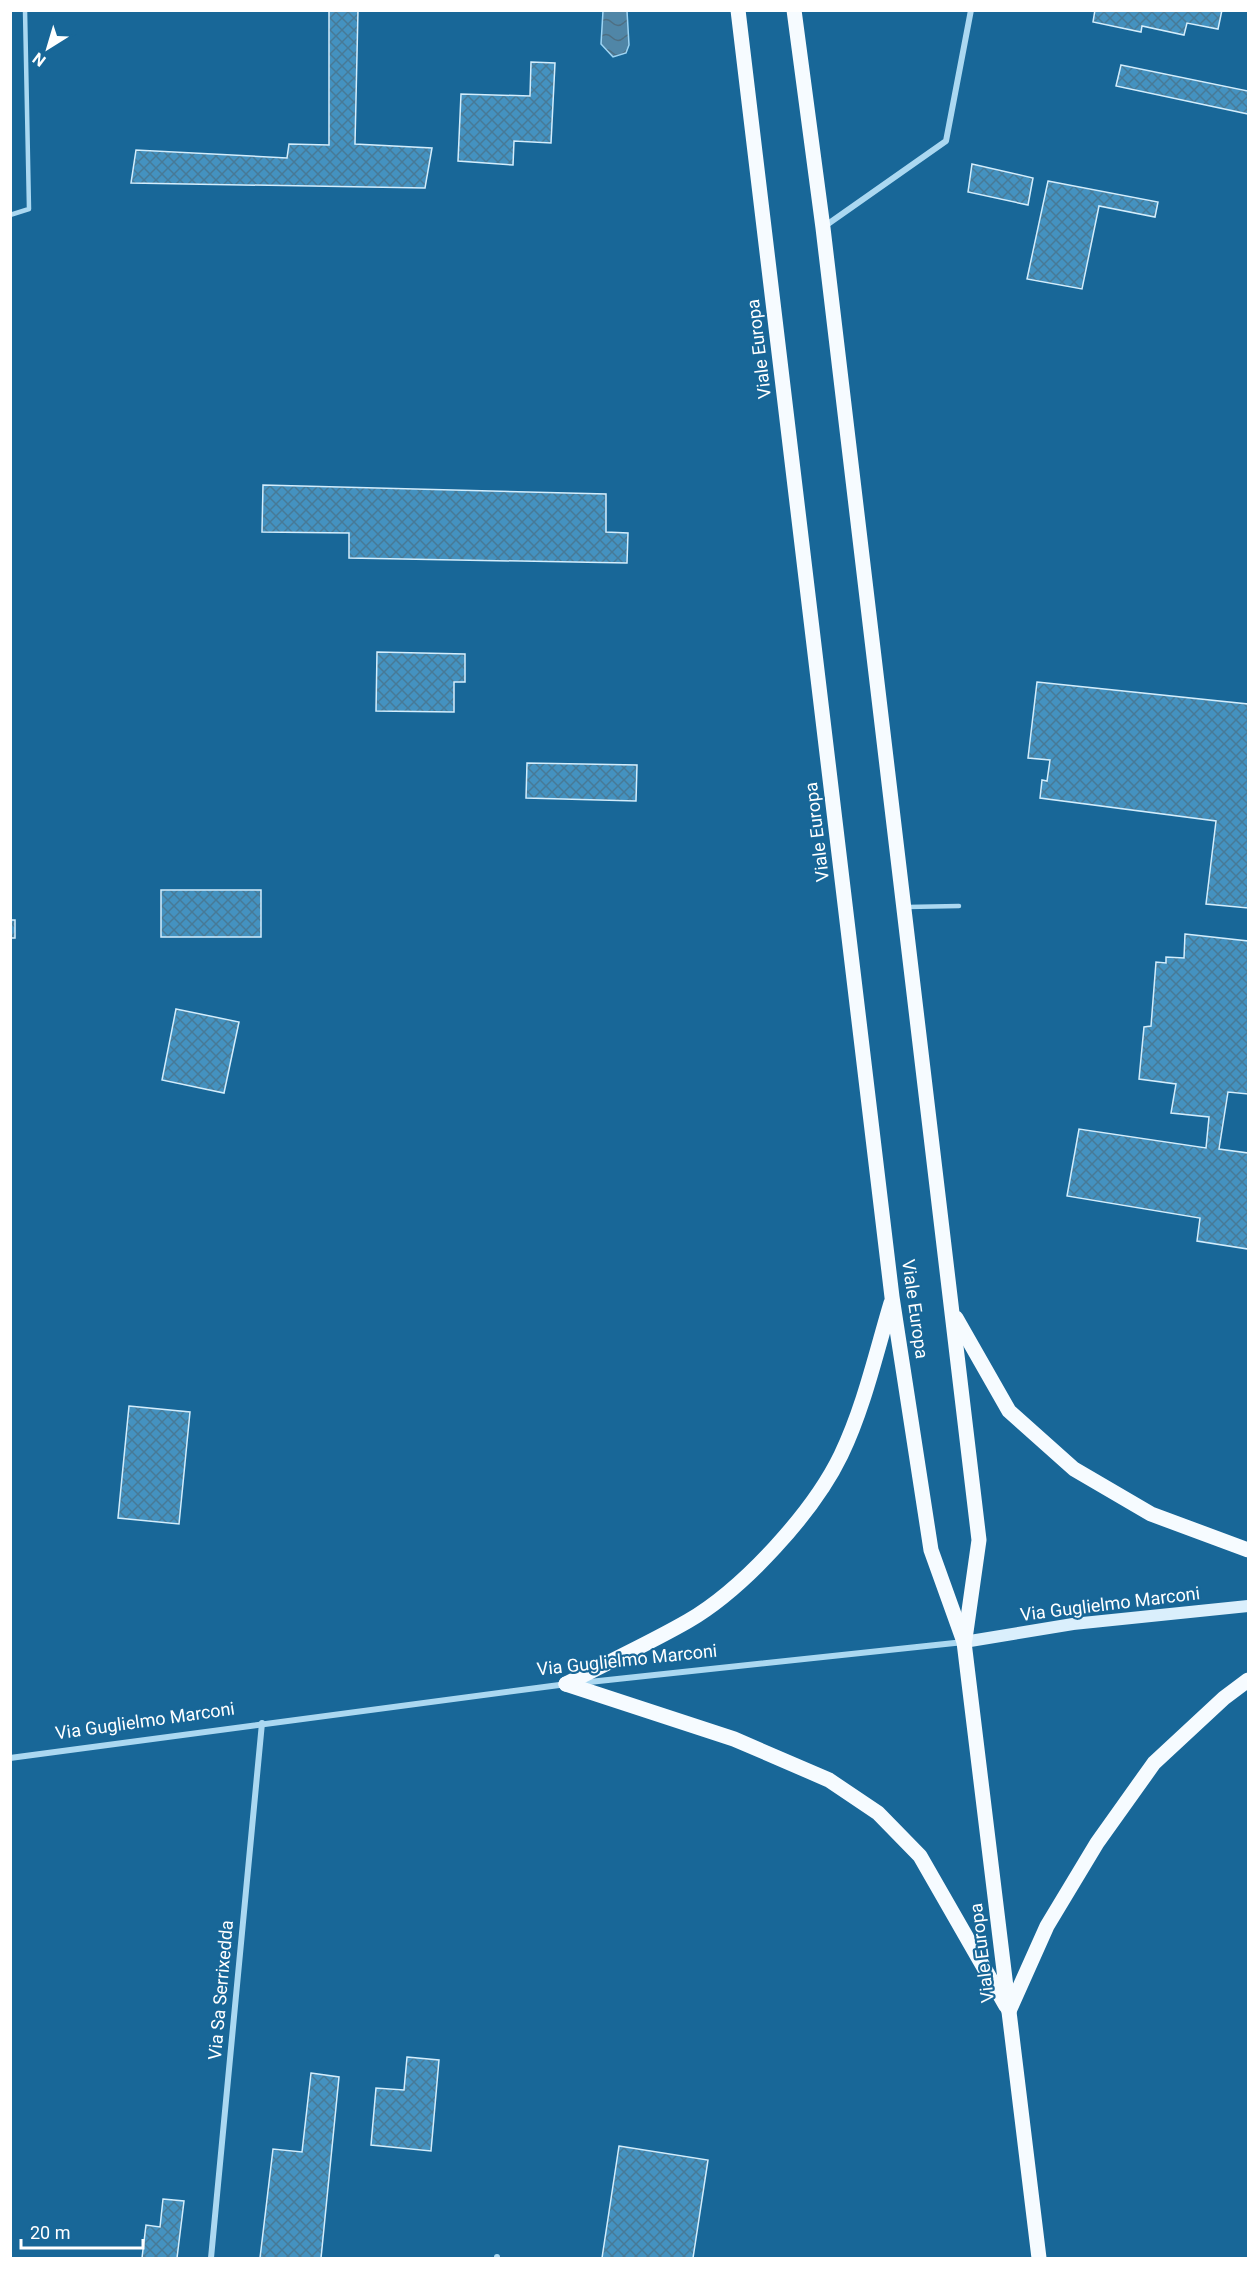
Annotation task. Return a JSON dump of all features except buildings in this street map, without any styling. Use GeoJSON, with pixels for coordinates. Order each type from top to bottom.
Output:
{"type":"FeatureCollection","features":[{"type":"Feature","properties":{"kind":"main road","name":"Viale Europa"},"geometry":{"type":"LineString","coordinates":[[738,10],[892,1297],[931,1550],[964,1642],[1039,2259]]}},
{"type":"Feature","properties":{"kind":"main road","name":"Viale Europa"},"geometry":{"type":"LineString","coordinates":[[794,10],[823,228],[978,1540],[964,1642]]}},
{"type":"Feature","properties":{"kind":"main road"},"geometry":{"type":"LineString","coordinates":[[566,1684],[690,1620],[743,1580],[804,1515],[841,1455],[866,1389],[892,1297]]}},
{"type":"Feature","properties":{"kind":"main road"},"geometry":{"type":"LineString","coordinates":[[952,1311],[1009,1411],[1074,1469],[1151,1514],[1248,1550]]}},
{"type":"Feature","properties":{"kind":"main road","name":"Via Guglielmo Marconi"},"geometry":{"type":"LineString","coordinates":[[964,1642],[1073,1624],[1248,1606]]}},
{"type":"Feature","properties":{"kind":"main road"},"geometry":{"type":"LineString","coordinates":[[1009,2011],[1047,1926],[1098,1843],[1154,1763],[1224,1698],[1248,1680]]}},
{"type":"Feature","properties":{"kind":"main road"},"geometry":{"type":"LineString","coordinates":[[566,1684],[734,1739],[829,1780],[878,1813],[920,1856],[1009,2011]]}},
{"type":"Feature","properties":{"kind":"street"},"geometry":{"type":"LineString","coordinates":[[823,228],[946,141],[971,10]]}},
{"type":"Feature","properties":{"kind":"street","name":"Via Guglielmo Marconi"},"geometry":{"type":"LineString","coordinates":[[10,1758],[566,1684],[964,1642]]}},
{"type":"Feature","properties":{"kind":"street","name":"Via Sa Serrixedda"},"geometry":{"type":"LineString","coordinates":[[211,2259],[262,1723]]}},
{"type":"Feature","properties":{"kind":"lane"},"geometry":{"type":"LineString","coordinates":[[10,215],[29,209],[25,10]]}},
{"type":"Feature","properties":{"kind":"lane"},"geometry":{"type":"LineString","coordinates":[[904,908],[958,906]]}},
{"type":"Feature","properties":{"kind":"water"},"geometry":{"type":"Polygon","coordinates":[[[603,11],[627,11],[629,45],[626,53],[613,57],[601,44],[603,11]]]}}]}
